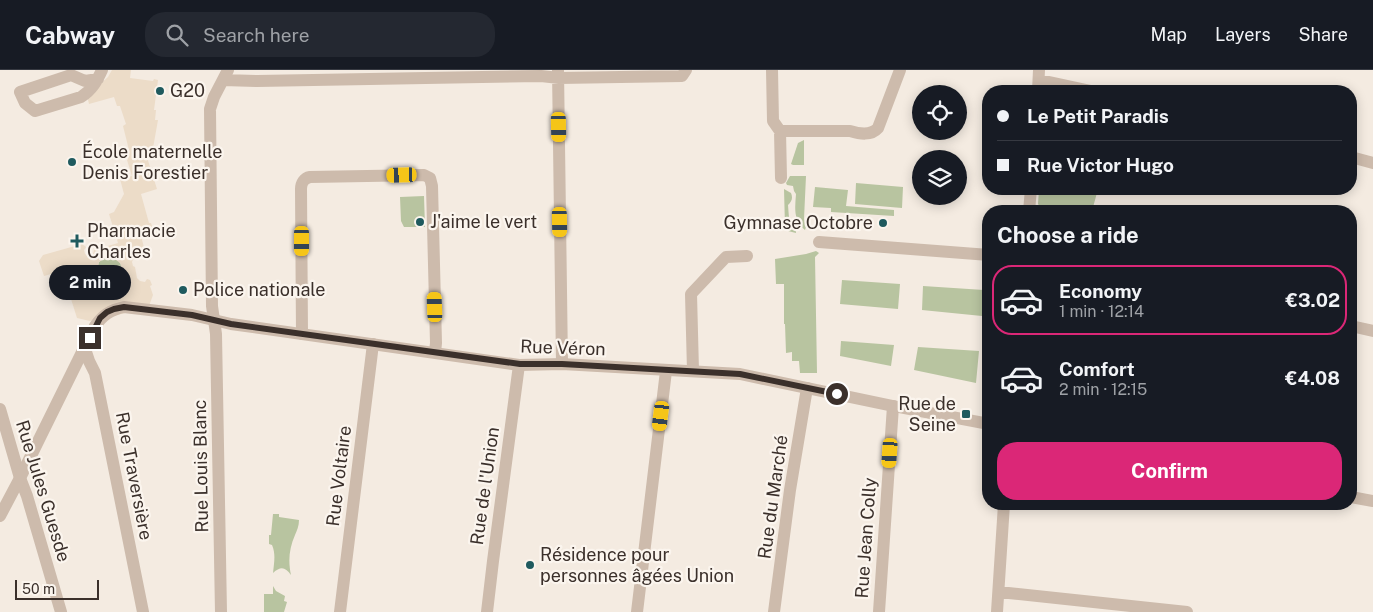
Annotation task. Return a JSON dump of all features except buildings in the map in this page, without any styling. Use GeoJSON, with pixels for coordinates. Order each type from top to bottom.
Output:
{"type":"FeatureCollection","features":[{"type":"Feature","properties":{"kind":"street"},"geometry":{"type":"LineString","coordinates":[[225,75],[257,80],[558,74],[682,76],[686,70]]}},
{"type":"Feature","properties":{"kind":"street"},"geometry":{"type":"LineString","coordinates":[[772,70],[774,121],[780,132],[781,178]]}},
{"type":"Feature","properties":{"kind":"street"},"geometry":{"type":"LineString","coordinates":[[780,132],[850,131],[860,134],[875,131],[878,128],[900,70]]}},
{"type":"Feature","properties":{"kind":"street"},"geometry":{"type":"LineString","coordinates":[[100,74],[90,91],[81,97],[36,111],[25,103],[20,92],[71,76],[85,81],[100,74]]}},
{"type":"Feature","properties":{"kind":"street"},"geometry":{"type":"LineString","coordinates":[[558,74],[562,364]]}},
{"type":"Feature","properties":{"kind":"street","name":"Rue Louis Blanc"},"geometry":{"type":"LineString","coordinates":[[221,612],[216,334],[212,296],[210,109],[225,75]]}},
{"type":"Feature","properties":{"kind":"street"},"geometry":{"type":"LineString","coordinates":[[1039,80],[1063,85]]}},
{"type":"Feature","properties":{"kind":"street"},"geometry":{"type":"LineString","coordinates":[[1357,159],[1373,163]]}},
{"type":"Feature","properties":{"kind":"street"},"geometry":{"type":"LineString","coordinates":[[302,334],[301,189],[304,180],[310,177],[424,175],[430,178],[432,186],[435,352]]}},
{"type":"Feature","properties":{"kind":"street"},"geometry":{"type":"LineString","coordinates":[[819,242],[982,254]]}},
{"type":"Feature","properties":{"kind":"street"},"geometry":{"type":"LineString","coordinates":[[693,371],[691,294],[726,257],[747,256]]}},
{"type":"Feature","properties":{"kind":"street","name":"Rue Véron"},"geometry":{"type":"LineString","coordinates":[[85,349],[100,318],[107,312],[124,307],[192,315],[231,324],[520,364],[562,364],[740,374],[982,423]]}},
{"type":"Feature","properties":{"kind":"street"},"geometry":{"type":"LineString","coordinates":[[1357,327],[1373,331]]}},
{"type":"Feature","properties":{"kind":"street","name":"Rue Voltaire"},"geometry":{"type":"LineString","coordinates":[[340,612],[372,344]]}},
{"type":"Feature","properties":{"kind":"street"},"geometry":{"type":"LineString","coordinates":[[0,516],[85,349]]}},
{"type":"Feature","properties":{"kind":"street","name":"Rue Traversière"},"geometry":{"type":"LineString","coordinates":[[85,349],[88,361],[96,372],[143,612]]}},
{"type":"Feature","properties":{"kind":"street","name":"Rue de l'Union"},"geometry":{"type":"LineString","coordinates":[[487,612],[520,364]]}},
{"type":"Feature","properties":{"kind":"street"},"geometry":{"type":"LineString","coordinates":[[637,612],[666,370]]}},
{"type":"Feature","properties":{"kind":"street","name":"Rue du Marché"},"geometry":{"type":"LineString","coordinates":[[774,612],[790,490],[807,388]]}},
{"type":"Feature","properties":{"kind":"street","name":"Rue Jean Colly"},"geometry":{"type":"LineString","coordinates":[[878,612],[893,406]]}},
{"type":"Feature","properties":{"kind":"street","name":"Rue Jules Guesde"},"geometry":{"type":"LineString","coordinates":[[0,409],[61,612]]}},
{"type":"Feature","properties":{"kind":"street"},"geometry":{"type":"LineString","coordinates":[[1357,498],[1373,501]]}},
{"type":"Feature","properties":{"kind":"street"},"geometry":{"type":"LineString","coordinates":[[997,612],[1004,510]]}},
{"type":"Feature","properties":{"kind":"street"},"geometry":{"type":"LineString","coordinates":[[999,592],[1187,612]]}},
{"type":"Feature","properties":{"kind":"green space"},"geometry":{"type":"Polygon","coordinates":[[[804,140],[804,165],[793,165],[791,164],[798,143],[804,140]]]}},
{"type":"Feature","properties":{"kind":"green space"},"geometry":{"type":"Polygon","coordinates":[[[790,176],[806,176],[805,230],[798,222],[795,209],[796,194],[793,186],[786,183],[790,176]]]}},
{"type":"Feature","properties":{"kind":"green space"},"geometry":{"type":"Polygon","coordinates":[[[856,183],[903,187],[902,208],[855,204],[856,183]]]}},
{"type":"Feature","properties":{"kind":"green space"},"geometry":{"type":"Polygon","coordinates":[[[815,187],[848,190],[846,206],[894,210],[894,216],[831,212],[831,208],[813,207],[815,187]]]}},
{"type":"Feature","properties":{"kind":"green space"},"geometry":{"type":"Polygon","coordinates":[[[784,189],[792,195],[788,205],[789,218],[796,228],[796,233],[788,231],[785,227],[784,189]]]}},
{"type":"Feature","properties":{"kind":"green space"},"geometry":{"type":"Polygon","coordinates":[[[1039,195],[1096,195],[1094,205],[1038,204],[1039,195]]]}},
{"type":"Feature","properties":{"kind":"green space"},"geometry":{"type":"Polygon","coordinates":[[[424,196],[425,227],[404,227],[401,221],[400,197],[424,196]]]}},
{"type":"Feature","properties":{"kind":"green space"},"geometry":{"type":"Polygon","coordinates":[[[816,251],[819,253],[815,257],[817,373],[800,373],[799,361],[792,361],[792,352],[786,353],[784,284],[776,284],[775,259],[816,251]]]}},
{"type":"Feature","properties":{"kind":"green space"},"geometry":{"type":"Polygon","coordinates":[[[106,257],[116,258],[119,261],[121,267],[116,279],[124,288],[118,293],[108,294],[107,297],[87,286],[82,272],[97,270],[99,262],[106,257]]]}},
{"type":"Feature","properties":{"kind":"green space"},"geometry":{"type":"Polygon","coordinates":[[[842,280],[900,284],[898,309],[840,304],[842,280]]]}},
{"type":"Feature","properties":{"kind":"green space"},"geometry":{"type":"Polygon","coordinates":[[[923,286],[982,290],[982,316],[922,310],[923,286]]]}},
{"type":"Feature","properties":{"kind":"green space"},"geometry":{"type":"Polygon","coordinates":[[[841,341],[894,345],[891,366],[840,356],[841,341]]]}},
{"type":"Feature","properties":{"kind":"green space"},"geometry":{"type":"Polygon","coordinates":[[[918,347],[979,351],[976,383],[914,370],[918,347]]]}},
{"type":"Feature","properties":{"kind":"green space"},"geometry":{"type":"Polygon","coordinates":[[[273,514],[279,514],[279,517],[299,520],[290,550],[291,575],[283,568],[273,573],[274,552],[272,545],[269,544],[269,535],[271,535],[273,514]]]}},
{"type":"Feature","properties":{"kind":"green space"},"geometry":{"type":"Polygon","coordinates":[[[273,586],[276,591],[285,596],[284,601],[287,602],[284,612],[264,612],[264,594],[273,594],[273,586]]]}},
{"type":"Feature","properties":{"kind":"shaded area"},"geometry":{"type":"Polygon","coordinates":[[[112,70],[131,70],[130,78],[158,80],[154,110],[156,110],[155,120],[158,120],[153,148],[145,151],[157,189],[141,194],[149,223],[151,223],[154,232],[141,236],[146,255],[140,257],[135,254],[132,262],[137,278],[140,281],[150,280],[153,295],[149,306],[94,322],[77,318],[71,299],[67,300],[58,272],[44,276],[39,261],[43,255],[82,244],[86,247],[84,250],[85,254],[89,257],[93,254],[94,250],[118,243],[109,214],[114,212],[124,194],[120,179],[132,176],[124,152],[129,150],[123,126],[126,124],[120,106],[117,106],[114,97],[89,104],[86,91],[98,86],[108,77],[112,70]],[[106,257],[99,262],[97,270],[82,272],[84,281],[89,288],[97,294],[107,297],[108,294],[118,293],[117,291],[124,288],[116,279],[120,274],[121,264],[111,257],[106,257]]]}},
{"type":"Feature","properties":{"kind":"place","name":"G20"},"geometry":{"type":"Point","coordinates":[160,91]}},
{"type":"Feature","properties":{"kind":"place","name":"École maternelle Denis Forestier"},"geometry":{"type":"Point","coordinates":[72,162]}},
{"type":"Feature","properties":{"kind":"place","name":"J'aime le vert"},"geometry":{"type":"Point","coordinates":[420,222]}},
{"type":"Feature","properties":{"kind":"place","name":"Gymnase Octobre"},"geometry":{"type":"Point","coordinates":[883,223]}},
{"type":"Feature","properties":{"kind":"place","name":"Pharmacie Charles"},"geometry":{"type":"Point","coordinates":[77,241]}},
{"type":"Feature","properties":{"kind":"place","name":"Police nationale"},"geometry":{"type":"Point","coordinates":[183,290]}},
{"type":"Feature","properties":{"kind":"place","name":"Rue de Seine"},"geometry":{"type":"Point","coordinates":[966,414]}},
{"type":"Feature","properties":{"kind":"place","name":"Résidence pour personnes âgées Union"},"geometry":{"type":"Point","coordinates":[530,565]}},
{"type":"Feature","properties":{"kind":"route"},"geometry":{"type":"LineString","coordinates":[[90,338],[100,318],[107,312],[124,307],[192,315],[231,324],[520,364],[562,364],[740,374],[837,394]]}}]}
